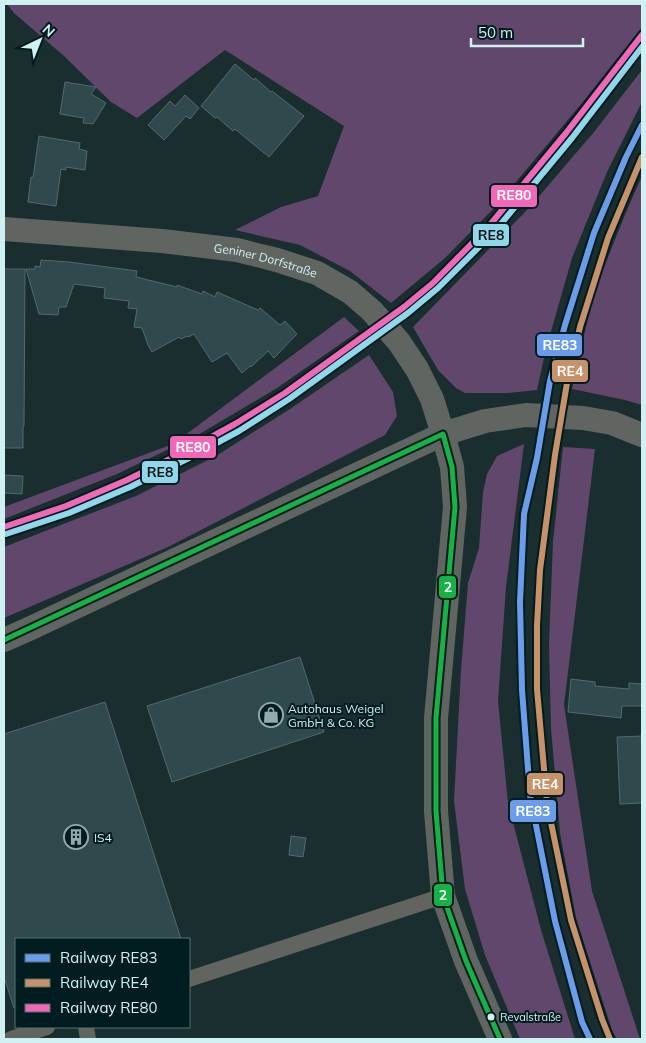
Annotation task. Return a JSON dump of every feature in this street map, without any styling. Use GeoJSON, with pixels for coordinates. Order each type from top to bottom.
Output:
{"type":"FeatureCollection","features":[{"type":"Feature","properties":{"kind":"main road","name":"Geniner Dorfstraße"},"geometry":{"type":"LineString","coordinates":[[4,230],[162,241],[237,250],[317,273],[350,292],[372,311],[399,342],[416,369],[432,399],[443,434],[452,467],[455,507],[436,718],[436,811],[443,896],[466,962],[500,1039]]}},
{"type":"Feature","properties":{"kind":"main road"},"geometry":{"type":"LineString","coordinates":[[4,640],[443,434],[485,421],[526,415],[583,418],[612,423],[642,435]]}},
{"type":"Feature","properties":{"kind":"street"},"geometry":{"type":"LineString","coordinates":[[190,979],[443,896]]}},
{"type":"Feature","properties":{"kind":"street"},"geometry":{"type":"LineString","coordinates":[[11,1039],[44,1028]]}},
{"type":"Feature","properties":{"kind":"shaded area"},"geometry":{"type":"Polygon","coordinates":[[[7,4],[642,4],[642,27],[582,103],[495,207],[445,258],[391,303],[350,271],[300,245],[235,230],[281,207],[318,196],[344,126],[225,50],[137,118],[111,102],[64,56],[14,13],[7,4]]]}},
{"type":"Feature","properties":{"kind":"shaded area"},"geometry":{"type":"Polygon","coordinates":[[[642,70],[642,102],[607,172],[572,258],[546,349],[537,390],[508,393],[465,393],[456,388],[438,370],[413,327],[529,208],[594,132],[642,70]]]}},
{"type":"Feature","properties":{"kind":"shaded area"},"geometry":{"type":"Polygon","coordinates":[[[642,176],[642,405],[572,389],[588,319],[600,278],[642,176]]]}},
{"type":"Feature","properties":{"kind":"shaded area"},"geometry":{"type":"Polygon","coordinates":[[[344,317],[359,331],[277,388],[196,436],[117,474],[4,519],[4,507],[173,444],[344,317]]]}},
{"type":"Feature","properties":{"kind":"shaded area"},"geometry":{"type":"Polygon","coordinates":[[[369,355],[393,392],[397,416],[385,435],[168,547],[4,618],[4,547],[136,496],[216,456],[290,409],[369,355]]]}},
{"type":"Feature","properties":{"kind":"shaded area"},"geometry":{"type":"Polygon","coordinates":[[[524,444],[506,587],[498,701],[508,803],[541,930],[575,1039],[520,1039],[485,955],[465,889],[454,801],[468,583],[479,548],[483,492],[487,474],[497,456],[524,444]]]}},
{"type":"Feature","properties":{"kind":"shaded area"},"geometry":{"type":"Polygon","coordinates":[[[563,447],[595,449],[564,705],[592,891],[640,1039],[617,1039],[612,1030],[576,918],[560,833],[551,728],[549,644],[553,542],[563,447]]]}},
{"type":"Feature","properties":{"kind":"building"},"geometry":{"type":"Polygon","coordinates":[[[235,64],[304,116],[269,157],[235,129],[233,131],[201,106],[235,64]]]}},
{"type":"Feature","properties":{"kind":"building"},"geometry":{"type":"Polygon","coordinates":[[[65,82],[96,87],[91,94],[106,103],[93,124],[83,123],[84,118],[60,114],[65,82]]]}},
{"type":"Feature","properties":{"kind":"building"},"geometry":{"type":"Polygon","coordinates":[[[185,95],[199,108],[190,119],[186,116],[164,140],[148,125],[170,101],[175,106],[185,95]]]}},
{"type":"Feature","properties":{"kind":"building"},"geometry":{"type":"Polygon","coordinates":[[[39,136],[80,143],[79,149],[87,151],[85,170],[66,167],[66,170],[61,169],[56,206],[28,202],[39,136]]]}},
{"type":"Feature","properties":{"kind":"building"},"geometry":{"type":"Polygon","coordinates":[[[41,260],[137,271],[136,277],[177,287],[177,285],[202,294],[203,291],[215,297],[217,292],[258,310],[260,308],[280,325],[285,321],[297,334],[274,358],[268,351],[242,373],[227,353],[212,362],[194,334],[181,339],[179,337],[152,352],[142,328],[134,327],[137,309],[128,308],[129,301],[104,298],[105,288],[74,284],[66,307],[59,307],[58,315],[39,314],[26,269],[35,269],[35,266],[40,267],[41,260]]]}},
{"type":"Feature","properties":{"kind":"building"},"geometry":{"type":"Polygon","coordinates":[[[4,269],[25,269],[23,448],[4,448],[4,269]]]}},
{"type":"Feature","properties":{"kind":"building"},"geometry":{"type":"Polygon","coordinates":[[[4,475],[23,476],[22,494],[4,493],[4,475]]]}},
{"type":"Feature","properties":{"kind":"building"},"geometry":{"type":"Polygon","coordinates":[[[300,657],[324,732],[172,782],[147,706],[300,657]]]}},
{"type":"Feature","properties":{"kind":"building"},"geometry":{"type":"Polygon","coordinates":[[[571,679],[595,682],[595,686],[629,689],[629,683],[642,684],[642,706],[622,706],[621,718],[568,712],[571,679]]]}},
{"type":"Feature","properties":{"kind":"building","name":"IS4"},"geometry":{"type":"Polygon","coordinates":[[[105,702],[181,938],[15,938],[15,1008],[4,977],[4,734],[105,702]]]}},
{"type":"Feature","properties":{"kind":"building"},"geometry":{"type":"Polygon","coordinates":[[[642,736],[642,803],[620,804],[617,737],[642,736]]]}},
{"type":"Feature","properties":{"kind":"building"},"geometry":{"type":"Polygon","coordinates":[[[291,836],[306,838],[303,857],[289,855],[291,836]]]}},
{"type":"Feature","properties":{"kind":"rail line","name":"RE80"},"geometry":{"type":"LineString","coordinates":[[4,527],[66,506],[127,480],[235,424],[285,393],[404,307],[433,283],[489,226],[566,133],[642,35]]}},
{"type":"Feature","properties":{"kind":"rail line","name":"RE83"},"geometry":{"type":"LineString","coordinates":[[590,1039],[582,1022],[555,921],[530,795],[522,690],[520,602],[524,514],[537,458],[550,381],[565,325],[594,233],[626,157],[642,125]]}},
{"type":"Feature","properties":{"kind":"rail line","name":"RE4"},"geometry":{"type":"LineString","coordinates":[[610,1039],[571,920],[547,803],[537,689],[537,626],[540,570],[555,455],[567,383],[580,327],[608,238],[642,157]]}},
{"type":"Feature","properties":{"kind":"transit line","name":"RE8"},"geometry":{"type":"LineString","coordinates":[[6,534],[69,513],[130,487],[239,431],[289,399],[408,313],[438,288],[495,231],[572,138],[642,47]]}},
{"type":"Feature","properties":{"kind":"transit line","name":"2"},"geometry":{"type":"LineString","coordinates":[[443,434],[452,467],[455,507],[436,718],[436,811],[443,896],[466,961],[500,1039]]}},
{"type":"Feature","properties":{"kind":"transit line","name":"2"},"geometry":{"type":"LineString","coordinates":[[4,640],[443,434]]}},
{"type":"Feature","properties":{"kind":"place","name":"Autohaus Weigel GmbH & Co. KG"},"geometry":{"type":"Point","coordinates":[271,715]}},
{"type":"Feature","properties":{"kind":"place","name":"IS4"},"geometry":{"type":"Point","coordinates":[76,837]}},
{"type":"Feature","properties":{"kind":"place","name":"Revalstraße"},"geometry":{"type":"Point","coordinates":[491,1017]}}]}
